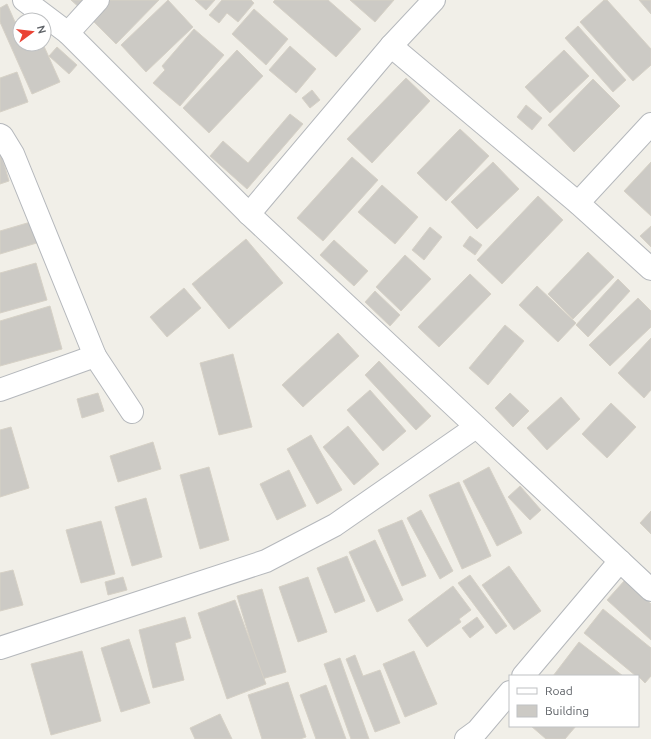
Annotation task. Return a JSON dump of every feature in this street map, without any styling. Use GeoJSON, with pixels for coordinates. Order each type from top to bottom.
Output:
{"type":"FeatureCollection","features":[{"type":"Feature","properties":{"kind":"street"},"geometry":{"type":"LineString","coordinates":[[24,0],[68,33],[249,214],[651,590]]}},
{"type":"Feature","properties":{"kind":"street"},"geometry":{"type":"LineString","coordinates":[[68,33],[98,0]]}},
{"type":"Feature","properties":{"kind":"street"},"geometry":{"type":"LineString","coordinates":[[249,214],[391,46],[434,0]]}},
{"type":"Feature","properties":{"kind":"street"},"geometry":{"type":"LineString","coordinates":[[391,46],[578,203],[651,269]]}},
{"type":"Feature","properties":{"kind":"street"},"geometry":{"type":"LineString","coordinates":[[578,203],[651,124]]}},
{"type":"Feature","properties":{"kind":"street"},"geometry":{"type":"LineString","coordinates":[[0,135],[13,154],[95,356],[132,412]]}},
{"type":"Feature","properties":{"kind":"street"},"geometry":{"type":"LineString","coordinates":[[0,390],[95,356]]}},
{"type":"Feature","properties":{"kind":"street"},"geometry":{"type":"LineString","coordinates":[[0,648],[266,561],[335,525],[476,427]]}},
{"type":"Feature","properties":{"kind":"street"},"geometry":{"type":"LineString","coordinates":[[524,675],[620,562]]}},
{"type":"Feature","properties":{"kind":"street"},"geometry":{"type":"LineString","coordinates":[[466,739],[477,731],[509,693]]}},
{"type":"Feature","properties":{"kind":"building"},"geometry":{"type":"Polygon","coordinates":[[[71,0],[90,0],[81,9],[71,0]]]}},
{"type":"Feature","properties":{"kind":"building"},"geometry":{"type":"Polygon","coordinates":[[[106,0],[159,0],[116,44],[89,17],[106,0]]]}},
{"type":"Feature","properties":{"kind":"building"},"geometry":{"type":"Polygon","coordinates":[[[168,0],[193,27],[146,72],[121,45],[168,0]]]}},
{"type":"Feature","properties":{"kind":"building"},"geometry":{"type":"Polygon","coordinates":[[[195,0],[215,0],[206,10],[195,0]]]}},
{"type":"Feature","properties":{"kind":"building"},"geometry":{"type":"Polygon","coordinates":[[[222,0],[251,0],[254,3],[238,22],[227,13],[219,23],[209,15],[222,0]]]}},
{"type":"Feature","properties":{"kind":"building"},"geometry":{"type":"Polygon","coordinates":[[[275,0],[328,0],[361,29],[336,57],[273,2],[275,0]]]}},
{"type":"Feature","properties":{"kind":"building"},"geometry":{"type":"Polygon","coordinates":[[[350,0],[394,0],[375,22],[350,0]]]}},
{"type":"Feature","properties":{"kind":"building"},"geometry":{"type":"Polygon","coordinates":[[[604,0],[607,0],[651,49],[651,65],[633,81],[580,22],[604,0]]]}},
{"type":"Feature","properties":{"kind":"building"},"geometry":{"type":"Polygon","coordinates":[[[639,0],[651,0],[651,14],[639,0]]]}},
{"type":"Feature","properties":{"kind":"building"},"geometry":{"type":"Polygon","coordinates":[[[7,4],[12,15],[12,49],[0,22],[0,8],[7,4]]]}},
{"type":"Feature","properties":{"kind":"building"},"geometry":{"type":"Polygon","coordinates":[[[254,9],[288,39],[266,65],[232,34],[254,9]]]}},
{"type":"Feature","properties":{"kind":"building"},"geometry":{"type":"Polygon","coordinates":[[[578,26],[626,80],[613,92],[565,38],[578,26]]]}},
{"type":"Feature","properties":{"kind":"building"},"geometry":{"type":"Polygon","coordinates":[[[194,29],[224,55],[180,106],[153,83],[165,70],[162,66],[194,29]]]}},
{"type":"Feature","properties":{"kind":"building"},"geometry":{"type":"Polygon","coordinates":[[[290,46],[316,69],[296,93],[269,70],[290,46]]]}},
{"type":"Feature","properties":{"kind":"building"},"geometry":{"type":"Polygon","coordinates":[[[57,47],[77,65],[69,74],[49,56],[57,47]]]}},
{"type":"Feature","properties":{"kind":"building"},"geometry":{"type":"Polygon","coordinates":[[[237,50],[263,76],[209,133],[183,108],[237,50]]]}},
{"type":"Feature","properties":{"kind":"building"},"geometry":{"type":"Polygon","coordinates":[[[564,50],[589,76],[550,113],[525,87],[564,50]]]}},
{"type":"Feature","properties":{"kind":"building"},"geometry":{"type":"Polygon","coordinates":[[[13,52],[47,52],[60,82],[32,94],[13,52]]]}},
{"type":"Feature","properties":{"kind":"building"},"geometry":{"type":"Polygon","coordinates":[[[17,72],[28,102],[0,112],[0,78],[17,72]]]}},
{"type":"Feature","properties":{"kind":"building"},"geometry":{"type":"Polygon","coordinates":[[[406,78],[430,101],[372,163],[347,139],[406,78]]]}},
{"type":"Feature","properties":{"kind":"building"},"geometry":{"type":"Polygon","coordinates":[[[593,79],[620,106],[574,152],[548,125],[593,79]]]}},
{"type":"Feature","properties":{"kind":"building"},"geometry":{"type":"Polygon","coordinates":[[[312,90],[320,100],[310,108],[302,98],[312,90]]]}},
{"type":"Feature","properties":{"kind":"building"},"geometry":{"type":"Polygon","coordinates":[[[526,105],[542,118],[532,130],[517,117],[526,105]]]}},
{"type":"Feature","properties":{"kind":"building"},"geometry":{"type":"Polygon","coordinates":[[[290,114],[303,124],[247,189],[210,156],[223,141],[248,163],[290,114]]]}},
{"type":"Feature","properties":{"kind":"building"},"geometry":{"type":"Polygon","coordinates":[[[460,129],[489,156],[446,201],[417,173],[460,129]]]}},
{"type":"Feature","properties":{"kind":"building"},"geometry":{"type":"Polygon","coordinates":[[[0,150],[9,181],[0,184],[0,150]]]}},
{"type":"Feature","properties":{"kind":"building"},"geometry":{"type":"Polygon","coordinates":[[[352,157],[378,180],[323,241],[297,218],[352,157]]]}},
{"type":"Feature","properties":{"kind":"building"},"geometry":{"type":"Polygon","coordinates":[[[493,162],[519,189],[477,229],[451,202],[493,162]]]}},
{"type":"Feature","properties":{"kind":"building"},"geometry":{"type":"Polygon","coordinates":[[[651,162],[651,216],[624,191],[651,162]]]}},
{"type":"Feature","properties":{"kind":"building"},"geometry":{"type":"Polygon","coordinates":[[[382,185],[418,217],[395,244],[358,212],[382,185]]]}},
{"type":"Feature","properties":{"kind":"building"},"geometry":{"type":"Polygon","coordinates":[[[538,196],[563,220],[502,284],[477,260],[538,196]]]}},
{"type":"Feature","properties":{"kind":"building"},"geometry":{"type":"Polygon","coordinates":[[[34,221],[40,242],[0,254],[0,231],[34,221]]]}},
{"type":"Feature","properties":{"kind":"building"},"geometry":{"type":"Polygon","coordinates":[[[651,226],[651,247],[640,236],[651,226]]]}},
{"type":"Feature","properties":{"kind":"building"},"geometry":{"type":"Polygon","coordinates":[[[430,227],[442,237],[424,260],[412,250],[430,227]]]}},
{"type":"Feature","properties":{"kind":"building"},"geometry":{"type":"Polygon","coordinates":[[[470,236],[482,245],[475,255],[463,246],[470,236]]]}},
{"type":"Feature","properties":{"kind":"building"},"geometry":{"type":"Polygon","coordinates":[[[246,239],[283,283],[229,329],[192,284],[246,239]]]}},
{"type":"Feature","properties":{"kind":"building"},"geometry":{"type":"Polygon","coordinates":[[[334,240],[368,271],[354,286],[320,255],[334,240]]]}},
{"type":"Feature","properties":{"kind":"building"},"geometry":{"type":"Polygon","coordinates":[[[588,252],[614,277],[573,319],[548,294],[588,252]]]}},
{"type":"Feature","properties":{"kind":"building"},"geometry":{"type":"Polygon","coordinates":[[[405,255],[431,279],[401,311],[376,287],[405,255]]]}},
{"type":"Feature","properties":{"kind":"building"},"geometry":{"type":"Polygon","coordinates":[[[36,263],[47,300],[0,313],[0,273],[36,263]]]}},
{"type":"Feature","properties":{"kind":"building"},"geometry":{"type":"Polygon","coordinates":[[[470,274],[491,294],[439,347],[418,327],[470,274]]]}},
{"type":"Feature","properties":{"kind":"building"},"geometry":{"type":"Polygon","coordinates":[[[618,279],[630,291],[588,337],[576,325],[618,279]]]}},
{"type":"Feature","properties":{"kind":"building"},"geometry":{"type":"Polygon","coordinates":[[[537,286],[576,323],[558,342],[519,305],[537,286]]]}},
{"type":"Feature","properties":{"kind":"building"},"geometry":{"type":"Polygon","coordinates":[[[184,288],[201,308],[167,337],[150,317],[184,288]]]}},
{"type":"Feature","properties":{"kind":"building"},"geometry":{"type":"Polygon","coordinates":[[[375,291],[400,315],[390,326],[365,302],[375,291]]]}},
{"type":"Feature","properties":{"kind":"building"},"geometry":{"type":"Polygon","coordinates":[[[638,298],[651,311],[651,327],[610,366],[589,345],[638,298]]]}},
{"type":"Feature","properties":{"kind":"building"},"geometry":{"type":"Polygon","coordinates":[[[50,306],[62,349],[0,366],[0,321],[50,306]]]}},
{"type":"Feature","properties":{"kind":"building"},"geometry":{"type":"Polygon","coordinates":[[[505,325],[524,341],[488,385],[469,368],[505,325]]]}},
{"type":"Feature","properties":{"kind":"building"},"geometry":{"type":"Polygon","coordinates":[[[338,333],[359,356],[303,407],[282,385],[338,333]]]}},
{"type":"Feature","properties":{"kind":"building"},"geometry":{"type":"Polygon","coordinates":[[[651,338],[651,390],[644,398],[618,373],[651,338]]]}},
{"type":"Feature","properties":{"kind":"building"},"geometry":{"type":"Polygon","coordinates":[[[233,354],[252,427],[219,435],[200,363],[233,354]]]}},
{"type":"Feature","properties":{"kind":"building"},"geometry":{"type":"Polygon","coordinates":[[[379,361],[431,416],[416,430],[365,375],[379,361]]]}},
{"type":"Feature","properties":{"kind":"building"},"geometry":{"type":"Polygon","coordinates":[[[370,390],[406,431],[383,451],[347,410],[370,390]]]}},
{"type":"Feature","properties":{"kind":"building"},"geometry":{"type":"Polygon","coordinates":[[[98,393],[104,411],[82,418],[77,399],[98,393]]]}},
{"type":"Feature","properties":{"kind":"building"},"geometry":{"type":"Polygon","coordinates":[[[510,393],[529,411],[513,427],[495,408],[510,393]]]}},
{"type":"Feature","properties":{"kind":"building"},"geometry":{"type":"Polygon","coordinates":[[[561,397],[580,419],[547,450],[527,428],[561,397]]]}},
{"type":"Feature","properties":{"kind":"building"},"geometry":{"type":"Polygon","coordinates":[[[611,403],[636,427],[607,458],[582,434],[611,403]]]}},
{"type":"Feature","properties":{"kind":"building"},"geometry":{"type":"Polygon","coordinates":[[[348,426],[379,464],[354,485],[323,447],[348,426]]]}},
{"type":"Feature","properties":{"kind":"building"},"geometry":{"type":"Polygon","coordinates":[[[11,427],[29,488],[0,497],[0,430],[11,427]]]}},
{"type":"Feature","properties":{"kind":"building"},"geometry":{"type":"Polygon","coordinates":[[[311,435],[342,490],[317,504],[287,449],[311,435]]]}},
{"type":"Feature","properties":{"kind":"building"},"geometry":{"type":"Polygon","coordinates":[[[153,442],[161,469],[118,482],[110,456],[153,442]]]}},
{"type":"Feature","properties":{"kind":"building"},"geometry":{"type":"Polygon","coordinates":[[[209,467],[229,540],[200,549],[180,475],[209,467]]]}},
{"type":"Feature","properties":{"kind":"building"},"geometry":{"type":"Polygon","coordinates":[[[489,467],[522,533],[497,546],[463,481],[489,467]]]}},
{"type":"Feature","properties":{"kind":"building"},"geometry":{"type":"Polygon","coordinates":[[[289,470],[306,506],[277,520],[260,484],[289,470]]]}},
{"type":"Feature","properties":{"kind":"building"},"geometry":{"type":"Polygon","coordinates":[[[459,482],[491,556],[462,569],[429,495],[459,482]]]}},
{"type":"Feature","properties":{"kind":"building"},"geometry":{"type":"Polygon","coordinates":[[[520,486],[541,510],[530,520],[508,497],[520,486]]]}},
{"type":"Feature","properties":{"kind":"building"},"geometry":{"type":"Polygon","coordinates":[[[146,498],[162,557],[132,566],[115,507],[146,498]]]}},
{"type":"Feature","properties":{"kind":"building"},"geometry":{"type":"Polygon","coordinates":[[[421,510],[453,571],[440,579],[407,518],[421,510]]]}},
{"type":"Feature","properties":{"kind":"building"},"geometry":{"type":"Polygon","coordinates":[[[651,511],[651,534],[640,523],[651,511]]]}},
{"type":"Feature","properties":{"kind":"building"},"geometry":{"type":"Polygon","coordinates":[[[402,520],[426,576],[402,586],[378,530],[402,520]]]}},
{"type":"Feature","properties":{"kind":"building"},"geometry":{"type":"Polygon","coordinates":[[[101,521],[115,574],[81,583],[66,530],[101,521]]]}},
{"type":"Feature","properties":{"kind":"building"},"geometry":{"type":"Polygon","coordinates":[[[375,540],[403,600],[377,612],[349,552],[375,540]]]}},
{"type":"Feature","properties":{"kind":"building"},"geometry":{"type":"Polygon","coordinates":[[[347,556],[365,601],[335,613],[317,568],[347,556]]]}},
{"type":"Feature","properties":{"kind":"building"},"geometry":{"type":"Polygon","coordinates":[[[509,566],[541,611],[514,630],[482,585],[509,566]]]}},
{"type":"Feature","properties":{"kind":"building"},"geometry":{"type":"Polygon","coordinates":[[[13,570],[23,605],[0,611],[0,573],[13,570]]]}},
{"type":"Feature","properties":{"kind":"building"},"geometry":{"type":"Polygon","coordinates":[[[470,575],[507,626],[496,634],[458,583],[470,575]]]}},
{"type":"Feature","properties":{"kind":"building"},"geometry":{"type":"Polygon","coordinates":[[[123,577],[127,590],[108,595],[105,582],[123,577]]]}},
{"type":"Feature","properties":{"kind":"building"},"geometry":{"type":"Polygon","coordinates":[[[308,577],[327,632],[298,642],[279,587],[308,577]]]}},
{"type":"Feature","properties":{"kind":"building"},"geometry":{"type":"Polygon","coordinates":[[[625,580],[651,604],[651,640],[607,600],[625,580]]]}},
{"type":"Feature","properties":{"kind":"building"},"geometry":{"type":"Polygon","coordinates":[[[453,586],[471,610],[459,619],[461,622],[427,647],[408,620],[453,586]]]}},
{"type":"Feature","properties":{"kind":"building"},"geometry":{"type":"Polygon","coordinates":[[[262,589],[286,672],[262,679],[237,596],[262,589]]]}},
{"type":"Feature","properties":{"kind":"building"},"geometry":{"type":"Polygon","coordinates":[[[235,600],[266,684],[227,699],[198,613],[235,600]]]}},
{"type":"Feature","properties":{"kind":"building"},"geometry":{"type":"Polygon","coordinates":[[[603,609],[651,648],[651,676],[645,683],[639,675],[635,675],[584,633],[603,609]]]}},
{"type":"Feature","properties":{"kind":"building"},"geometry":{"type":"Polygon","coordinates":[[[185,617],[191,638],[175,643],[184,680],[153,688],[139,630],[185,617]]]}},
{"type":"Feature","properties":{"kind":"building"},"geometry":{"type":"Polygon","coordinates":[[[477,617],[484,627],[470,638],[462,628],[477,617]]]}},
{"type":"Feature","properties":{"kind":"building"},"geometry":{"type":"Polygon","coordinates":[[[129,639],[150,703],[121,712],[101,648],[129,639]]]}},
{"type":"Feature","properties":{"kind":"building"},"geometry":{"type":"Polygon","coordinates":[[[579,642],[622,675],[554,675],[579,642]]]}},
{"type":"Feature","properties":{"kind":"building"},"geometry":{"type":"Polygon","coordinates":[[[82,651],[101,721],[51,735],[31,664],[82,651]]]}},
{"type":"Feature","properties":{"kind":"building"},"geometry":{"type":"Polygon","coordinates":[[[414,651],[437,704],[405,717],[383,664],[414,651]]]}},
{"type":"Feature","properties":{"kind":"building"},"geometry":{"type":"Polygon","coordinates":[[[355,655],[363,676],[380,670],[400,723],[375,732],[346,659],[355,655]]]}},
{"type":"Feature","properties":{"kind":"building"},"geometry":{"type":"Polygon","coordinates":[[[340,658],[369,739],[351,739],[324,664],[340,658]]]}},
{"type":"Feature","properties":{"kind":"building"},"geometry":{"type":"Polygon","coordinates":[[[288,682],[306,737],[300,739],[262,739],[248,695],[288,682]]]}},
{"type":"Feature","properties":{"kind":"building"},"geometry":{"type":"Polygon","coordinates":[[[326,685],[346,739],[316,739],[300,695],[326,685]]]}},
{"type":"Feature","properties":{"kind":"building"},"geometry":{"type":"Polygon","coordinates":[[[220,714],[232,739],[195,739],[190,728],[220,714]]]}},
{"type":"Feature","properties":{"kind":"building"},"geometry":{"type":"Polygon","coordinates":[[[532,727],[575,727],[565,739],[546,739],[532,727]]]}}]}
